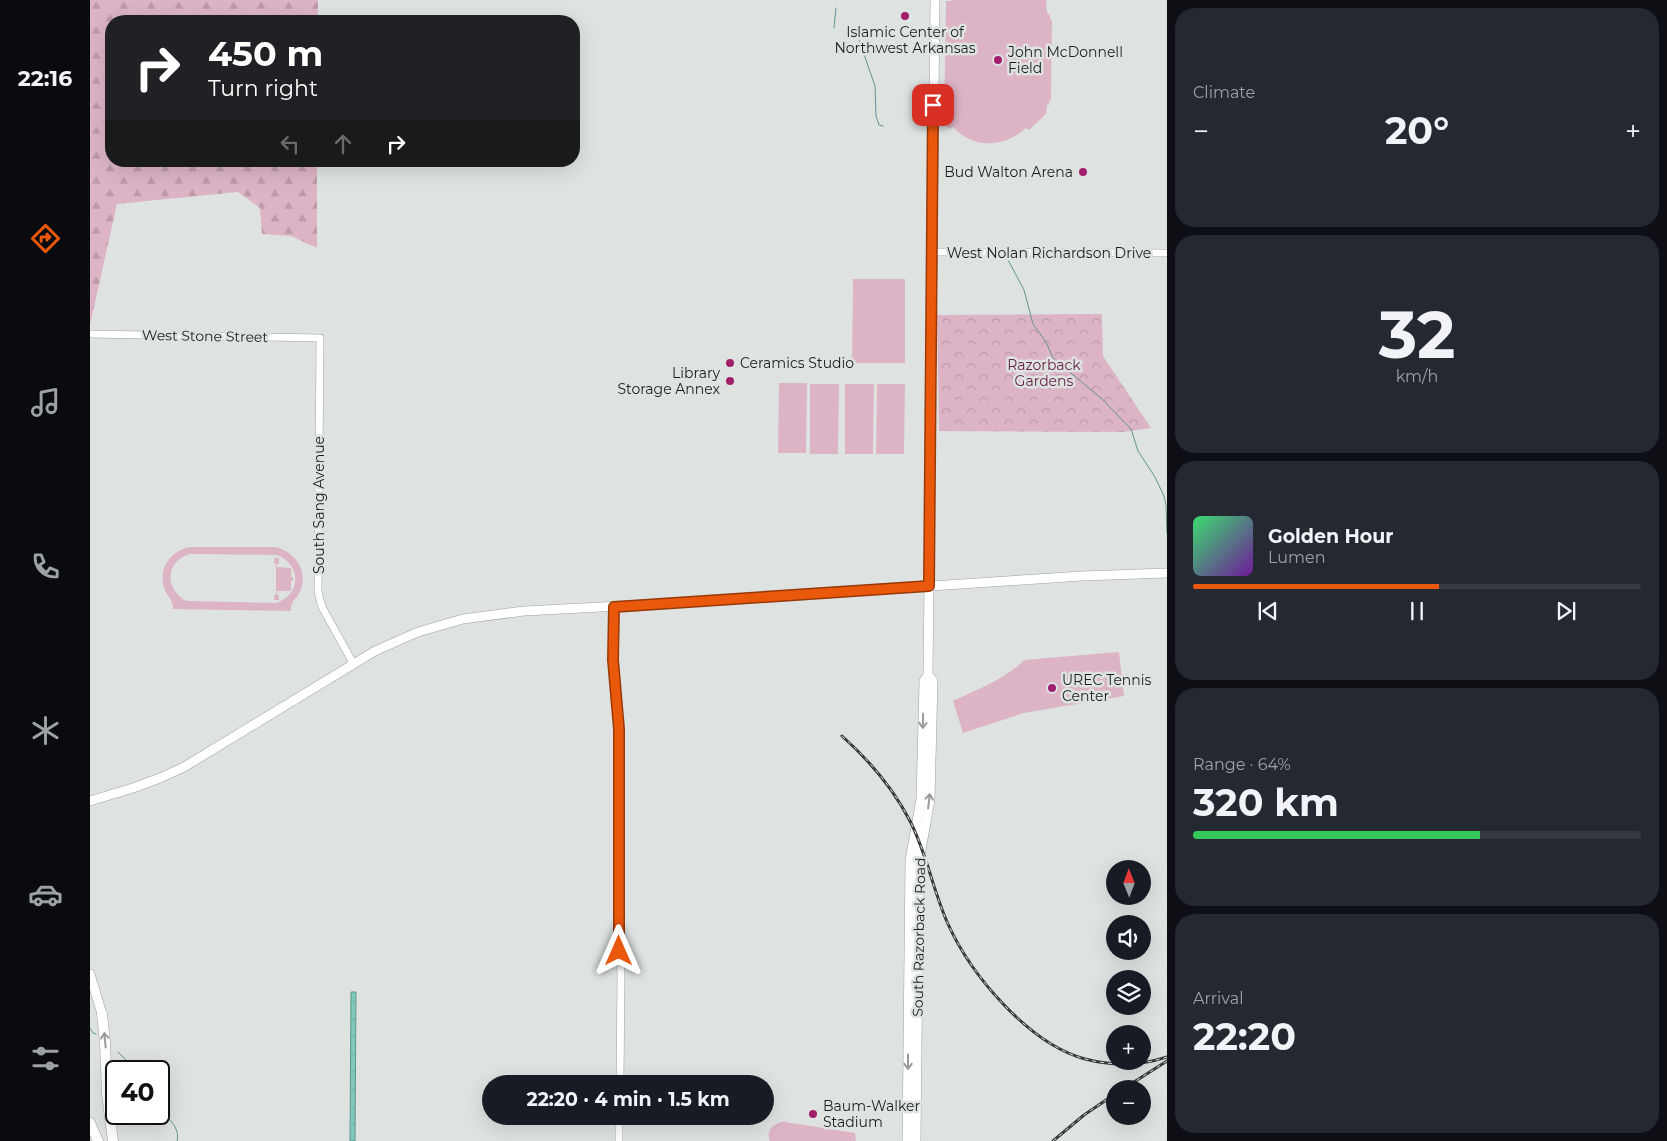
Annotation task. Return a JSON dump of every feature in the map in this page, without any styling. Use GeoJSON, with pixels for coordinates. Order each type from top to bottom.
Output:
{"type":"FeatureCollection","features":[{"type":"Feature","properties":{"kind":"highway"},"geometry":{"type":"LineString","coordinates":[[102,1014],[106,1042],[107,1094],[113,1141]]}},
{"type":"Feature","properties":{"kind":"highway"},"geometry":{"type":"LineString","coordinates":[[90,1123],[98,1141]]}},
{"type":"Feature","properties":{"kind":"main road","name":"South Razorback Road"},"geometry":{"type":"LineString","coordinates":[[907,1141],[910,860],[921,799],[924,681],[928,675],[935,0]]}},
{"type":"Feature","properties":{"kind":"main road"},"geometry":{"type":"LineString","coordinates":[[90,801],[133,788],[184,767],[353,663],[389,644],[418,632],[463,618],[524,611],[614,607],[1082,576],[1167,573]]}},
{"type":"Feature","properties":{"kind":"main road","name":"South Razorback Road"},"geometry":{"type":"LineString","coordinates":[[916,1141],[919,861],[930,800],[931,774],[933,681],[928,675]]}},
{"type":"Feature","properties":{"kind":"main road"},"geometry":{"type":"LineString","coordinates":[[90,974],[102,1014]]}},
{"type":"Feature","properties":{"kind":"street","name":"West Nolan Richardson Drive"},"geometry":{"type":"LineString","coordinates":[[932,252],[1167,253]]}},
{"type":"Feature","properties":{"kind":"street","name":"West Stone Street"},"geometry":{"type":"LineString","coordinates":[[90,334],[320,338]]}},
{"type":"Feature","properties":{"kind":"street","name":"South Sang Avenue"},"geometry":{"type":"LineString","coordinates":[[320,338],[318,592],[322,608],[353,663]]}},
{"type":"Feature","properties":{"kind":"street"},"geometry":{"type":"LineString","coordinates":[[614,607],[613,660],[619,729],[620,1075]]}},
{"type":"Feature","properties":{"kind":"street"},"geometry":{"type":"LineString","coordinates":[[618,1141],[619,1125]]}},
{"type":"Feature","properties":{"kind":"green space"},"geometry":{"type":"Polygon","coordinates":[[[90,0],[318,0],[318,15],[105,15],[105,167],[317,167],[317,248],[291,236],[262,234],[260,208],[238,192],[117,204],[90,325],[90,0]]]}},
{"type":"Feature","properties":{"kind":"green space","name":"John McDonnell Field"},"geometry":{"type":"Polygon","coordinates":[[[1046,0],[1047,13],[1052,20],[1051,100],[1049,105],[1047,105],[1046,114],[1029,130],[1026,128],[1008,139],[989,143],[970,139],[953,127],[949,129],[946,123],[944,123],[946,1],[1046,0]]]}},
{"type":"Feature","properties":{"kind":"green space"},"geometry":{"type":"Polygon","coordinates":[[[853,279],[905,279],[905,363],[852,363],[853,279]]]}},
{"type":"Feature","properties":{"kind":"green space","name":"Razorback Gardens"},"geometry":{"type":"Polygon","coordinates":[[[1102,314],[1103,356],[1151,428],[1123,432],[939,431],[937,315],[1102,314]]]}},
{"type":"Feature","properties":{"kind":"green space"},"geometry":{"type":"Polygon","coordinates":[[[779,383],[807,383],[806,453],[778,453],[779,383]]]}},
{"type":"Feature","properties":{"kind":"green space"},"geometry":{"type":"Polygon","coordinates":[[[810,384],[839,384],[838,454],[810,454],[810,384]]]}},
{"type":"Feature","properties":{"kind":"green space"},"geometry":{"type":"Polygon","coordinates":[[[845,384],[874,384],[873,454],[845,454],[845,384]]]}},
{"type":"Feature","properties":{"kind":"green space"},"geometry":{"type":"Polygon","coordinates":[[[877,384],[905,384],[904,454],[876,454],[877,384]]]}},
{"type":"Feature","properties":{"kind":"green space"},"geometry":{"type":"Polygon","coordinates":[[[190,547],[274,547],[281,549],[288,552],[301,568],[303,582],[301,589],[292,604],[291,611],[173,609],[171,600],[164,588],[163,574],[172,556],[190,547]],[[190,554],[176,563],[172,569],[171,583],[174,590],[187,601],[276,603],[290,594],[295,580],[291,566],[277,555],[190,554]]]}},
{"type":"Feature","properties":{"kind":"green space"},"geometry":{"type":"Polygon","coordinates":[[[274,558],[279,558],[277,567],[291,568],[291,577],[293,577],[291,591],[277,591],[279,600],[274,600],[274,595],[276,595],[276,564],[274,563],[274,558]]]}},
{"type":"Feature","properties":{"kind":"green space","name":"UREC Tennis Center"},"geometry":{"type":"Polygon","coordinates":[[[1119,652],[1124,696],[1024,713],[963,733],[953,701],[999,679],[1024,660],[1119,652]]]}},
{"type":"Feature","properties":{"kind":"green space"},"geometry":{"type":"Polygon","coordinates":[[[785,1121],[855,1133],[856,1141],[770,1141],[770,1130],[777,1123],[785,1121]]]}},
{"type":"Feature","properties":{"kind":"water"},"geometry":{"type":"Polygon","coordinates":[[[351,992],[356,992],[355,1141],[350,1141],[351,992]]]}},
{"type":"Feature","properties":{"kind":"waterway"},"geometry":{"type":"LineString","coordinates":[[834,28],[836,8]]}},
{"type":"Feature","properties":{"kind":"waterway"},"geometry":{"type":"LineString","coordinates":[[859,40],[875,86],[876,116],[879,125],[883,126]]}},
{"type":"Feature","properties":{"kind":"waterway"},"geometry":{"type":"LineString","coordinates":[[1007,258],[1024,290],[1033,324],[1046,342],[1053,358],[1102,399],[1131,429],[1138,451],[1155,477],[1164,496],[1167,534]]}},
{"type":"Feature","properties":{"kind":"waterway"},"geometry":{"type":"LineString","coordinates":[[90,1028],[96,1034]]}},
{"type":"Feature","properties":{"kind":"waterway"},"geometry":{"type":"LineString","coordinates":[[118,1052],[126,1060]]}},
{"type":"Feature","properties":{"kind":"waterway"},"geometry":{"type":"LineString","coordinates":[[170,1121],[177,1131],[177,1141]]}},
{"type":"Feature","properties":{"kind":"railway"},"geometry":{"type":"LineString","coordinates":[[842,736],[862,755],[896,797],[916,834],[938,899],[958,944],[971,964],[1004,1005],[1043,1039],[1064,1051],[1085,1059],[1105,1063],[1126,1064],[1147,1062],[1167,1057]]}},
{"type":"Feature","properties":{"kind":"railway"},"geometry":{"type":"LineString","coordinates":[[1137,1080],[1167,1061]]}},
{"type":"Feature","properties":{"kind":"railway"},"geometry":{"type":"LineString","coordinates":[[1053,1141],[1084,1115],[1106,1100]]}},
{"type":"Feature","properties":{"kind":"place","name":"Islamic Center of Northwest Arkansas"},"geometry":{"type":"Point","coordinates":[905,16]}},
{"type":"Feature","properties":{"kind":"place","name":"John McDonnell Field"},"geometry":{"type":"Point","coordinates":[998,60]}},
{"type":"Feature","properties":{"kind":"place","name":"Bud Walton Arena"},"geometry":{"type":"Point","coordinates":[1083,172]}},
{"type":"Feature","properties":{"kind":"place","name":"Ceramics Studio"},"geometry":{"type":"Point","coordinates":[730,363]}},
{"type":"Feature","properties":{"kind":"place","name":"Library Storage Annex"},"geometry":{"type":"Point","coordinates":[730,381]}},
{"type":"Feature","properties":{"kind":"place","name":"UREC Tennis Center"},"geometry":{"type":"Point","coordinates":[1052,688]}},
{"type":"Feature","properties":{"kind":"place","name":"Baum-Walker Stadium"},"geometry":{"type":"Point","coordinates":[813,1114]}},
{"type":"Feature","properties":{"kind":"route"},"geometry":{"type":"LineString","coordinates":[[619,951],[619,729],[613,660],[614,607],[929,586],[933,105]]}}]}
